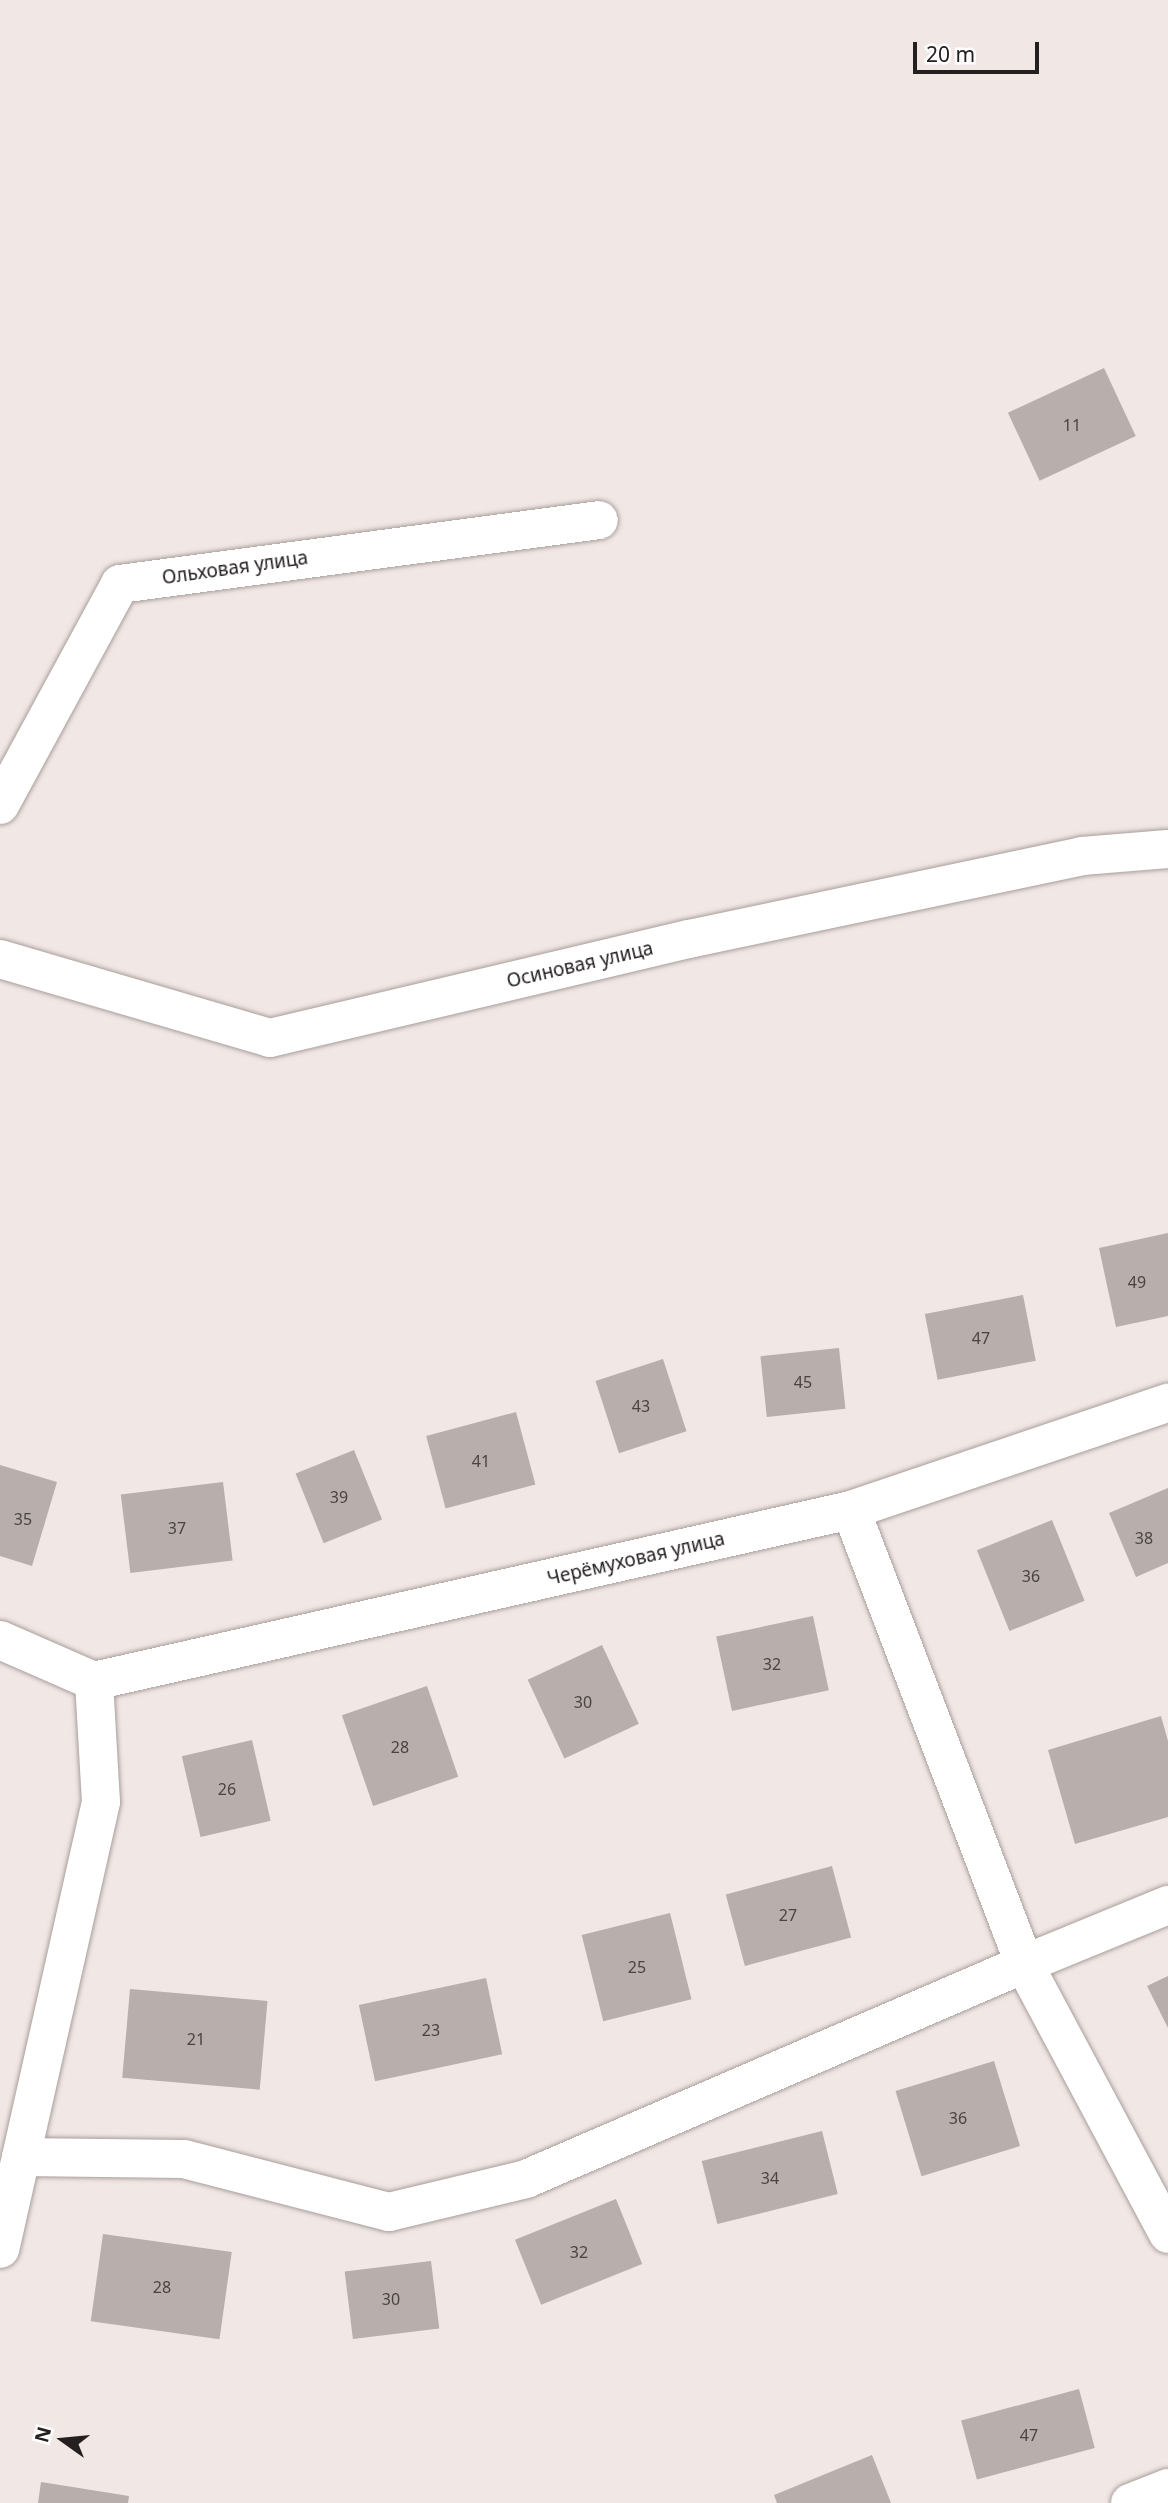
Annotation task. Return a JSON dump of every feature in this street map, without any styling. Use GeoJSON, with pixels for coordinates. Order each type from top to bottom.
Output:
{"type":"FeatureCollection","features":[{"type":"Feature","properties":{"kind":"street","name":"Ольховая улица"},"geometry":{"type":"LineString","coordinates":[[0,805],[120,584],[599,520]]}},
{"type":"Feature","properties":{"kind":"street","name":"Осиновая улица"},"geometry":{"type":"LineString","coordinates":[[0,958],[270,1038],[689,939],[1069,859],[1168,849]]}},
{"type":"Feature","properties":{"kind":"street","name":"Черёмуховая улица"},"geometry":{"type":"LineString","coordinates":[[94,1681],[851,1510],[1168,1402]]}},
{"type":"Feature","properties":{"kind":"street"},"geometry":{"type":"LineString","coordinates":[[851,1510],[1024,1964],[1168,2234]]}},
{"type":"Feature","properties":{"kind":"street"},"geometry":{"type":"LineString","coordinates":[[0,1640],[94,1681],[101,1802],[0,2249]]}},
{"type":"Feature","properties":{"kind":"street"},"geometry":{"type":"LineString","coordinates":[[21,2157],[184,2159],[389,2211],[526,2179],[1024,1964],[1168,1905]]}},
{"type":"Feature","properties":{"kind":"street"},"geometry":{"type":"LineString","coordinates":[[1130,2503],[1168,2488]]}},
{"type":"Feature","properties":{"kind":"building"},"geometry":{"type":"Polygon","coordinates":[[[1104,368],[1136,436],[1040,481],[1008,413],[1104,368]]]}},
{"type":"Feature","properties":{"kind":"building"},"geometry":{"type":"Polygon","coordinates":[[[1168,1233],[1168,1316],[1116,1327],[1099,1248],[1168,1233]]]}},
{"type":"Feature","properties":{"kind":"building"},"geometry":{"type":"Polygon","coordinates":[[[1023,1295],[1036,1361],[938,1380],[925,1314],[1023,1295]]]}},
{"type":"Feature","properties":{"kind":"building"},"geometry":{"type":"Polygon","coordinates":[[[839,1348],[845,1409],[767,1417],[760,1356],[839,1348]]]}},
{"type":"Feature","properties":{"kind":"building"},"geometry":{"type":"Polygon","coordinates":[[[663,1359],[686,1431],[619,1453],[595,1381],[663,1359]]]}},
{"type":"Feature","properties":{"kind":"building"},"geometry":{"type":"Polygon","coordinates":[[[516,1412],[535,1484],[446,1509],[426,1436],[516,1412]]]}},
{"type":"Feature","properties":{"kind":"building"},"geometry":{"type":"Polygon","coordinates":[[[354,1450],[382,1520],[324,1543],[296,1474],[354,1450]]]}},
{"type":"Feature","properties":{"kind":"building"},"geometry":{"type":"Polygon","coordinates":[[[0,1465],[57,1482],[32,1566],[0,1556],[0,1465]]]}},
{"type":"Feature","properties":{"kind":"building"},"geometry":{"type":"Polygon","coordinates":[[[223,1482],[233,1560],[130,1573],[121,1495],[223,1482]]]}},
{"type":"Feature","properties":{"kind":"building"},"geometry":{"type":"Polygon","coordinates":[[[1168,1488],[1168,1563],[1136,1577],[1109,1513],[1168,1488]]]}},
{"type":"Feature","properties":{"kind":"building"},"geometry":{"type":"Polygon","coordinates":[[[1052,1520],[1085,1601],[1009,1631],[977,1550],[1052,1520]]]}},
{"type":"Feature","properties":{"kind":"building"},"geometry":{"type":"Polygon","coordinates":[[[813,1616],[829,1690],[732,1711],[716,1637],[813,1616]]]}},
{"type":"Feature","properties":{"kind":"building"},"geometry":{"type":"Polygon","coordinates":[[[602,1645],[639,1724],[564,1759],[528,1680],[602,1645]]]}},
{"type":"Feature","properties":{"kind":"building"},"geometry":{"type":"Polygon","coordinates":[[[427,1686],[458,1777],[373,1806],[342,1715],[427,1686]]]}},
{"type":"Feature","properties":{"kind":"building"},"geometry":{"type":"Polygon","coordinates":[[[1161,1716],[1168,1741],[1168,1817],[1075,1844],[1048,1750],[1161,1716]]]}},
{"type":"Feature","properties":{"kind":"building"},"geometry":{"type":"Polygon","coordinates":[[[252,1740],[271,1821],[201,1837],[182,1756],[252,1740]]]}},
{"type":"Feature","properties":{"kind":"building"},"geometry":{"type":"Polygon","coordinates":[[[832,1866],[851,1937],[745,1966],[726,1894],[832,1866]]]}},
{"type":"Feature","properties":{"kind":"building"},"geometry":{"type":"Polygon","coordinates":[[[670,1913],[692,1999],[603,2021],[582,1935],[670,1913]]]}},
{"type":"Feature","properties":{"kind":"building"},"geometry":{"type":"Polygon","coordinates":[[[1168,1976],[1168,2028],[1147,1986],[1168,1976]]]}},
{"type":"Feature","properties":{"kind":"building"},"geometry":{"type":"Polygon","coordinates":[[[486,1978],[502,2054],[375,2081],[359,2005],[486,1978]]]}},
{"type":"Feature","properties":{"kind":"building"},"geometry":{"type":"Polygon","coordinates":[[[130,1989],[267,2001],[260,2090],[122,2078],[130,1989]]]}},
{"type":"Feature","properties":{"kind":"building"},"geometry":{"type":"Polygon","coordinates":[[[994,2061],[1020,2146],[922,2176],[896,2091],[994,2061]]]}},
{"type":"Feature","properties":{"kind":"building"},"geometry":{"type":"Polygon","coordinates":[[[822,2131],[838,2194],[717,2224],[702,2161],[822,2131]]]}},
{"type":"Feature","properties":{"kind":"building"},"geometry":{"type":"Polygon","coordinates":[[[616,2199],[642,2264],[541,2305],[515,2240],[616,2199]]]}},
{"type":"Feature","properties":{"kind":"building"},"geometry":{"type":"Polygon","coordinates":[[[103,2234],[232,2252],[219,2339],[91,2321],[103,2234]]]}},
{"type":"Feature","properties":{"kind":"building"},"geometry":{"type":"Polygon","coordinates":[[[431,2261],[439,2328],[353,2339],[345,2272],[431,2261]]]}},
{"type":"Feature","properties":{"kind":"building"},"geometry":{"type":"Polygon","coordinates":[[[1079,2389],[1095,2448],[977,2479],[961,2421],[1079,2389]]]}},
{"type":"Feature","properties":{"kind":"building"},"geometry":{"type":"Polygon","coordinates":[[[872,2455],[891,2503],[777,2503],[774,2495],[872,2455]]]}},
{"type":"Feature","properties":{"kind":"building"},"geometry":{"type":"Polygon","coordinates":[[[41,2482],[129,2496],[128,2503],[38,2503],[41,2482]]]}}]}
